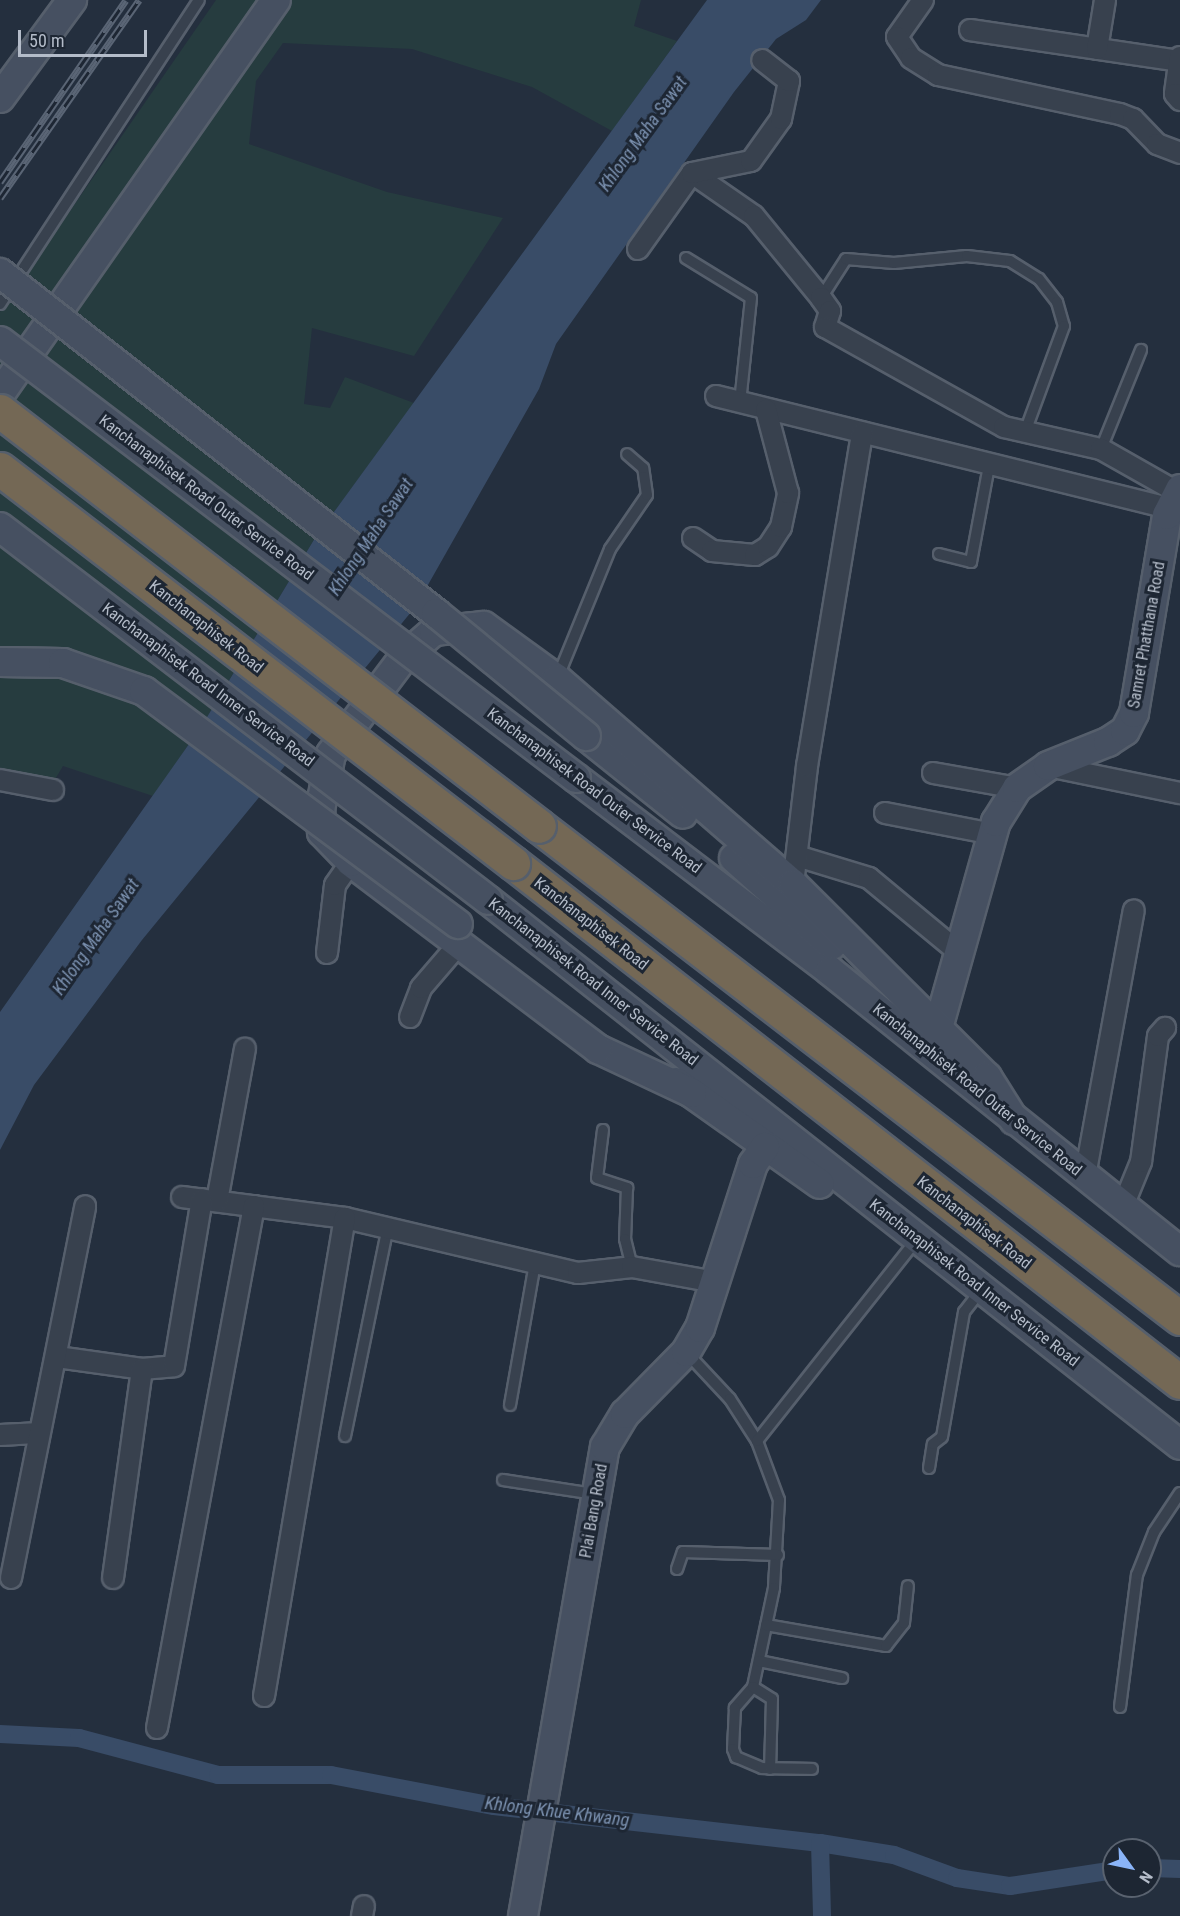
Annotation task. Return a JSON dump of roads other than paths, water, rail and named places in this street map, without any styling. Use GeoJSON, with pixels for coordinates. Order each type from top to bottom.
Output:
{"type":"FeatureCollection","features":[{"type":"Feature","properties":{"kind":"highway"},"geometry":{"type":"LineString","coordinates":[[0,411],[1180,1318]]}},
{"type":"Feature","properties":{"kind":"highway","name":"Kanchanaphisek Road"},"geometry":{"type":"LineString","coordinates":[[0,469],[513,863],[1180,1382]]}},
{"type":"Feature","properties":{"kind":"main road"},"geometry":{"type":"LineString","coordinates":[[0,98],[72,0]]}},
{"type":"Feature","properties":{"kind":"main road"},"geometry":{"type":"LineString","coordinates":[[0,394],[168,159],[276,0]]}},
{"type":"Feature","properties":{"kind":"main road"},"geometry":{"type":"LineString","coordinates":[[0,273],[436,612],[729,853],[820,938],[880,974]]}},
{"type":"Feature","properties":{"kind":"main road","name":"Kanchanaphisek Road Outer Service Road"},"geometry":{"type":"LineString","coordinates":[[0,341],[830,971],[1180,1251]]}},
{"type":"Feature","properties":{"kind":"main road","name":"Samret Phatthana Road"},"geometry":{"type":"LineString","coordinates":[[938,1028],[961,954],[993,834],[1017,788],[1048,766],[1108,742],[1125,731],[1134,713],[1176,497]]}},
{"type":"Feature","properties":{"kind":"main road","name":"Kanchanaphisek Road Inner Service Road"},"geometry":{"type":"LineString","coordinates":[[0,527],[488,900],[698,1081],[916,1237],[1180,1444]]}},
{"type":"Feature","properties":{"kind":"main road"},"geometry":{"type":"LineString","coordinates":[[916,1237],[842,1199],[765,1147],[738,1126],[698,1081],[458,934],[351,862],[322,832],[320,810],[332,754],[403,658],[434,631],[484,626],[557,679],[793,884],[880,974],[987,1077],[1014,1120]]}},
{"type":"Feature","properties":{"kind":"main road"},"geometry":{"type":"LineString","coordinates":[[0,662],[63,663],[144,692],[458,934]]}},
{"type":"Feature","properties":{"kind":"main road","name":"Plai Bang Road"},"geometry":{"type":"LineString","coordinates":[[523,1916],[605,1447],[625,1414],[686,1352],[715,1282],[753,1164],[765,1147]]}},
{"type":"Feature","properties":{"kind":"street"},"geometry":{"type":"LineString","coordinates":[[923,0],[897,38],[911,58],[938,75],[1120,114],[1157,144],[1180,153]]}},
{"type":"Feature","properties":{"kind":"street"},"geometry":{"type":"LineString","coordinates":[[1097,49],[1105,0]]}},
{"type":"Feature","properties":{"kind":"street"},"geometry":{"type":"LineString","coordinates":[[970,30],[1179,62]]}},
{"type":"Feature","properties":{"kind":"street"},"geometry":{"type":"LineString","coordinates":[[1180,57],[1175,94],[1180,100]]}},
{"type":"Feature","properties":{"kind":"street"},"geometry":{"type":"LineString","coordinates":[[638,249],[692,173],[751,161],[780,119],[789,81],[762,60]]}},
{"type":"Feature","properties":{"kind":"street"},"geometry":{"type":"LineString","coordinates":[[692,173],[754,216],[830,311],[825,327],[1004,428],[1101,449],[1176,497]]}},
{"type":"Feature","properties":{"kind":"street"},"geometry":{"type":"LineString","coordinates":[[716,396],[862,433],[1176,497]]}},
{"type":"Feature","properties":{"kind":"street"},"geometry":{"type":"LineString","coordinates":[[693,538],[712,551],[754,555],[768,547],[781,527],[788,493],[766,410]]}},
{"type":"Feature","properties":{"kind":"street"},"geometry":{"type":"LineString","coordinates":[[793,884],[807,766],[862,433]]}},
{"type":"Feature","properties":{"kind":"street"},"geometry":{"type":"LineString","coordinates":[[1048,766],[1180,793]]}},
{"type":"Feature","properties":{"kind":"street"},"geometry":{"type":"LineString","coordinates":[[933,773],[1017,788]]}},
{"type":"Feature","properties":{"kind":"street"},"geometry":{"type":"LineString","coordinates":[[0,780],[53,790]]}},
{"type":"Feature","properties":{"kind":"street"},"geometry":{"type":"LineString","coordinates":[[885,813],[993,834]]}},
{"type":"Feature","properties":{"kind":"street"},"geometry":{"type":"LineString","coordinates":[[797,856],[869,878],[961,954]]}},
{"type":"Feature","properties":{"kind":"street"},"geometry":{"type":"LineString","coordinates":[[327,953],[334,885],[351,862]]}},
{"type":"Feature","properties":{"kind":"street"},"geometry":{"type":"LineString","coordinates":[[1085,1176],[1134,910]]}},
{"type":"Feature","properties":{"kind":"street"},"geometry":{"type":"LineString","coordinates":[[410,1017],[421,988],[458,934]]}},
{"type":"Feature","properties":{"kind":"street"},"geometry":{"type":"LineString","coordinates":[[1123,1206],[1141,1162],[1158,1036],[1165,1028]]}},
{"type":"Feature","properties":{"kind":"street"},"geometry":{"type":"LineString","coordinates":[[57,1357],[142,1369],[170,1369],[178,1362],[210,1200],[245,1049]]}},
{"type":"Feature","properties":{"kind":"street"},"geometry":{"type":"LineString","coordinates":[[182,1197],[345,1218],[578,1273],[632,1268],[715,1282]]}},
{"type":"Feature","properties":{"kind":"street"},"geometry":{"type":"LineString","coordinates":[[11,1578],[36,1433],[57,1357],[84,1206]]}},
{"type":"Feature","properties":{"kind":"street"},"geometry":{"type":"LineString","coordinates":[[157,1728],[254,1206]]}},
{"type":"Feature","properties":{"kind":"street"},"geometry":{"type":"LineString","coordinates":[[264,1696],[345,1218]]}},
{"type":"Feature","properties":{"kind":"street"},"geometry":{"type":"LineString","coordinates":[[113,1578],[142,1369]]}},
{"type":"Feature","properties":{"kind":"street"},"geometry":{"type":"LineString","coordinates":[[0,1435],[36,1433]]}},
{"type":"Feature","properties":{"kind":"lane"},"geometry":{"type":"LineString","coordinates":[[0,304],[199,0]]}},
{"type":"Feature","properties":{"kind":"lane"},"geometry":{"type":"LineString","coordinates":[[821,297],[846,259],[894,263],[967,256],[1010,261],[1039,279],[1057,302],[1064,326],[1025,432]]}},
{"type":"Feature","properties":{"kind":"lane"},"geometry":{"type":"LineString","coordinates":[[686,258],[751,298],[740,403]]}},
{"type":"Feature","properties":{"kind":"lane"},"geometry":{"type":"LineString","coordinates":[[1101,449],[1141,350]]}},
{"type":"Feature","properties":{"kind":"lane"},"geometry":{"type":"LineString","coordinates":[[557,679],[610,549],[647,495],[644,468],[627,454]]}},
{"type":"Feature","properties":{"kind":"lane"},"geometry":{"type":"LineString","coordinates":[[939,554],[971,562],[990,460]]}},
{"type":"Feature","properties":{"kind":"lane"},"geometry":{"type":"LineString","coordinates":[[603,1130],[597,1178],[627,1188],[625,1239],[632,1268]]}},
{"type":"Feature","properties":{"kind":"lane"},"geometry":{"type":"LineString","coordinates":[[345,1436],[388,1227]]}},
{"type":"Feature","properties":{"kind":"lane"},"geometry":{"type":"LineString","coordinates":[[758,1441],[916,1237]]}},
{"type":"Feature","properties":{"kind":"lane"},"geometry":{"type":"LineString","coordinates":[[510,1405],[535,1263]]}},
{"type":"Feature","properties":{"kind":"lane"},"geometry":{"type":"LineString","coordinates":[[929,1468],[933,1444],[942,1437],[964,1312],[982,1289]]}},
{"type":"Feature","properties":{"kind":"lane"},"geometry":{"type":"LineString","coordinates":[[686,1352],[730,1399],[758,1441],[779,1500],[778,1555],[766,1625],[753,1687],[735,1708],[733,1749],[745,1762],[770,1769],[812,1769]]}},
{"type":"Feature","properties":{"kind":"lane"},"geometry":{"type":"LineString","coordinates":[[503,1480],[597,1495]]}},
{"type":"Feature","properties":{"kind":"lane"},"geometry":{"type":"LineString","coordinates":[[1120,1707],[1137,1575],[1154,1532],[1180,1493]]}},
{"type":"Feature","properties":{"kind":"lane"},"geometry":{"type":"LineString","coordinates":[[677,1569],[683,1552],[778,1555]]}},
{"type":"Feature","properties":{"kind":"lane"},"geometry":{"type":"LineString","coordinates":[[766,1625],[886,1646],[904,1623],[908,1586]]}},
{"type":"Feature","properties":{"kind":"lane"},"geometry":{"type":"LineString","coordinates":[[759,1661],[842,1678]]}},
{"type":"Feature","properties":{"kind":"lane"},"geometry":{"type":"LineString","coordinates":[[753,1687],[772,1699],[770,1769]]}},
{"type":"Feature","properties":{"kind":"water","name":"Khlong Maha Sawat"},"geometry":{"type":"Polygon","coordinates":[[[707,0],[821,0],[806,20],[776,39],[734,92],[556,344],[539,389],[416,606],[142,940],[34,1085],[0,1150],[0,1012],[201,727],[315,538],[707,0]]]}},
{"type":"Feature","properties":{"kind":"waterway","name":"Khlong Khue Khwang"},"geometry":{"type":"LineString","coordinates":[[0,1734],[79,1738],[218,1775],[331,1775],[494,1806],[820,1843],[894,1855],[957,1878],[1010,1886],[1102,1872]]}},
{"type":"Feature","properties":{"kind":"waterway"},"geometry":{"type":"LineString","coordinates":[[820,1843],[822,1916]]}},
{"type":"Feature","properties":{"kind":"waterway","name":"Khlong Khue Khwang"},"geometry":{"type":"LineString","coordinates":[[1162,1868],[1180,1869]]}},
{"type":"Feature","properties":{"kind":"railway"},"geometry":{"type":"LineString","coordinates":[[0,182],[126,0]]}},
{"type":"Feature","properties":{"kind":"railway"},"geometry":{"type":"LineString","coordinates":[[0,198],[139,0]]}}]}
